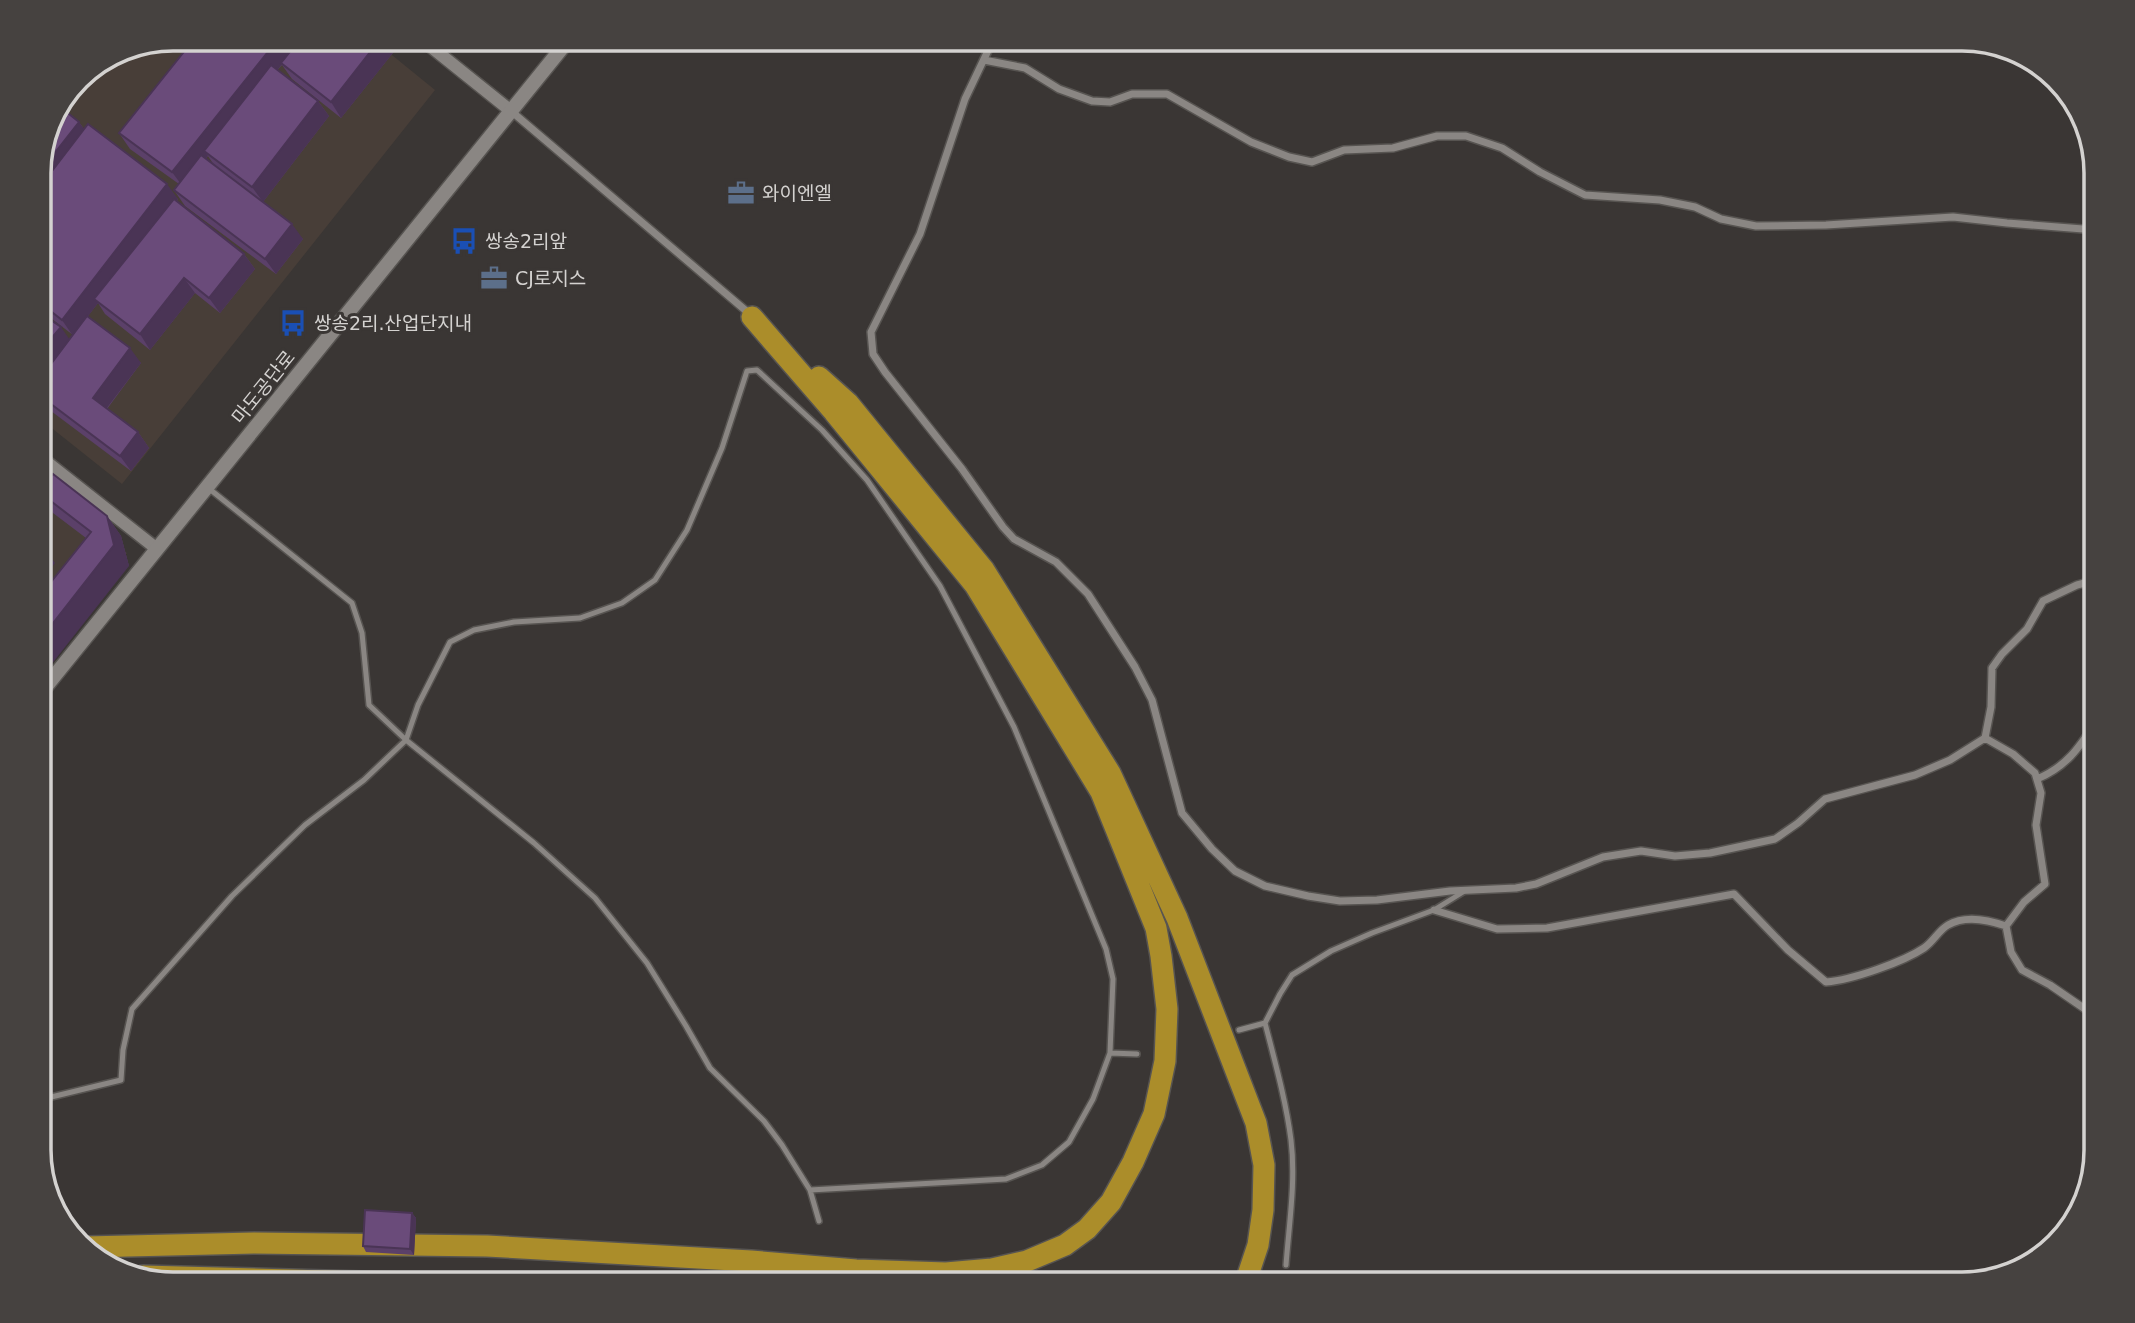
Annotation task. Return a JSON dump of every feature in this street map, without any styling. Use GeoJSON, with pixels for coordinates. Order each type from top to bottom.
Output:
{"type":"FeatureCollection","features":[{"type":"Feature","properties":{"kind":"highway"},"geometry":{"type":"LineString","coordinates":[[752,317],[834,412],[975,585],[1101,792],[1156,929],[1167,1009],[1165,1061],[1154,1114],[1133,1162],[1111,1202],[1087,1229],[1065,1245],[1027,1261],[992,1269],[958,1272]]}},
{"type":"Feature","properties":{"kind":"highway"},"geometry":{"type":"LineString","coordinates":[[752,317],[848,403],[984,570],[1110,773],[1177,918],[1256,1123],[1264,1165],[1263,1210],[1258,1245],[1250,1272]]}},
{"type":"Feature","properties":{"kind":"highway"},"geometry":{"type":"LineString","coordinates":[[99,1247],[254,1243],[487,1247],[916,1272]]}},
{"type":"Feature","properties":{"kind":"main road","name":"마도공단로"},"geometry":{"type":"LineString","coordinates":[[51,680],[559,51]]}},
{"type":"Feature","properties":{"kind":"street"},"geometry":{"type":"LineString","coordinates":[[436,51],[511,111],[752,317]]}},
{"type":"Feature","properties":{"kind":"street"},"geometry":{"type":"LineString","coordinates":[[988,51],[965,99],[920,234],[871,332],[873,354],[1003,527],[1020,543],[1056,562],[1088,594],[1135,667],[1152,700],[1182,813],[1212,849],[1235,871],[1265,886],[1340,901],[1516,888],[1536,884],[1603,857],[1641,851],[1675,856],[1710,853],[1775,839],[1825,799],[1915,775],[1950,760],[1985,738],[1991,707],[1992,668],[2026,629],[2043,601],[2084,583]]}},
{"type":"Feature","properties":{"kind":"street"},"geometry":{"type":"LineString","coordinates":[[984,60],[1025,68],[1059,89],[1092,101],[1110,103],[1132,94],[1167,94],[1251,142],[1289,157],[1312,162],[1344,150],[1393,148],[1437,136],[1466,136],[1502,148],[1540,172],[1585,195],[1660,200],[1695,207],[1721,219],[1756,226],[1826,225],[1953,217],[2084,229]]}},
{"type":"Feature","properties":{"kind":"street"},"geometry":{"type":"LineString","coordinates":[[51,465],[157,549]]}},
{"type":"Feature","properties":{"kind":"street"},"geometry":{"type":"LineString","coordinates":[[1985,738],[2013,754],[2035,773],[2041,793],[2036,825],[2045,884],[2024,902],[2006,926],[2011,952],[2022,970],[2084,1008]]}},
{"type":"Feature","properties":{"kind":"street"},"geometry":{"type":"LineString","coordinates":[[2037,779],[2066,763],[2084,738]]}},
{"type":"Feature","properties":{"kind":"street"},"geometry":{"type":"LineString","coordinates":[[1434,911],[1497,929],[1547,928],[1734,894],[1788,950],[1826,982],[1875,970],[1911,955],[1925,947],[1948,925],[1966,920],[1990,920],[2006,926]]}},
{"type":"Feature","properties":{"kind":"lane"},"geometry":{"type":"LineString","coordinates":[[51,1097],[121,1080],[123,1050],[132,1009],[232,896],[305,825],[364,780],[406,740],[418,705],[450,642],[474,629],[514,622],[580,618],[622,603],[655,580],[687,530],[722,448],[747,371],[757,370],[822,430],[867,480],[940,586],[1008,716],[1106,949],[1113,979],[1110,1053],[1093,1099],[1069,1142],[1042,1165],[1006,1179],[810,1189]]}},
{"type":"Feature","properties":{"kind":"lane"},"geometry":{"type":"LineString","coordinates":[[207,487],[352,603],[362,633],[369,705],[406,740],[514,826],[595,898],[647,963],[710,1068],[764,1121],[810,1189],[819,1221]]}},
{"type":"Feature","properties":{"kind":"lane"},"geometry":{"type":"LineString","coordinates":[[1286,1265],[1292,1178],[1291,1140],[1265,1023],[1292,975],[1331,951],[1434,911],[1466,890]]}},
{"type":"Feature","properties":{"kind":"lane"},"geometry":{"type":"LineString","coordinates":[[1239,1030],[1265,1023]]}},
{"type":"Feature","properties":{"kind":"lane"},"geometry":{"type":"LineString","coordinates":[[1110,1053],[1138,1054]]}},
{"type":"Feature","properties":{"kind":"shaded area"},"geometry":{"type":"Polygon","coordinates":[[[387,51],[435,90],[122,484],[51,428],[51,165],[60,126],[71,105],[105,71],[126,60],[149,53],[387,51]]]}},
{"type":"Feature","properties":{"kind":"shaded area"},"geometry":{"type":"Polygon","coordinates":[[[51,492],[127,553],[51,647],[51,492]]]}},
{"type":"Feature","properties":{"kind":"building"},"geometry":{"type":"Polygon","coordinates":[[[185,51],[269,51],[172,172],[119,133],[185,51]]]}},
{"type":"Feature","properties":{"kind":"building"},"geometry":{"type":"Polygon","coordinates":[[[291,51],[371,51],[331,102],[281,63],[291,51]]]}},
{"type":"Feature","properties":{"kind":"building"},"geometry":{"type":"Polygon","coordinates":[[[271,65],[318,101],[252,187],[204,151],[271,65]]]}},
{"type":"Feature","properties":{"kind":"building"},"geometry":{"type":"Polygon","coordinates":[[[67,112],[79,122],[52,156],[60,126],[67,112]]]}},
{"type":"Feature","properties":{"kind":"building"},"geometry":{"type":"Polygon","coordinates":[[[88,124],[167,184],[62,320],[51,311],[51,172],[88,124]]]}},
{"type":"Feature","properties":{"kind":"building"},"geometry":{"type":"Polygon","coordinates":[[[201,155],[292,224],[265,259],[174,190],[201,155]]]}},
{"type":"Feature","properties":{"kind":"building"},"geometry":{"type":"Polygon","coordinates":[[[174,199],[244,254],[209,298],[184,278],[140,334],[94,299],[174,199]]]}},
{"type":"Feature","properties":{"kind":"building"},"geometry":{"type":"Polygon","coordinates":[[[87,316],[130,348],[93,398],[138,432],[120,456],[51,404],[51,364],[87,316]]]}},
{"type":"Feature","properties":{"kind":"building"},"geometry":{"type":"Polygon","coordinates":[[[51,320],[61,327],[51,339],[51,320]]]}},
{"type":"Feature","properties":{"kind":"building"},"geometry":{"type":"Polygon","coordinates":[[[53,474],[107,516],[114,545],[51,626],[51,582],[91,532],[51,501],[53,474]]]}},
{"type":"Feature","properties":{"kind":"building"},"geometry":{"type":"Polygon","coordinates":[[[365,1210],[412,1213],[410,1249],[363,1246],[365,1210]]]}},
{"type":"Feature","properties":{"kind":"place","name":"와이엔엘"},"geometry":{"type":"Point","coordinates":[741,193]}},
{"type":"Feature","properties":{"kind":"place","name":"쌍송2리앞"},"geometry":{"type":"Point","coordinates":[464,241]}},
{"type":"Feature","properties":{"kind":"place","name":"CJ로지스"},"geometry":{"type":"Point","coordinates":[494,278]}},
{"type":"Feature","properties":{"kind":"place","name":"쌍송2리.산업단지내"},"geometry":{"type":"Point","coordinates":[293,323]}}]}
